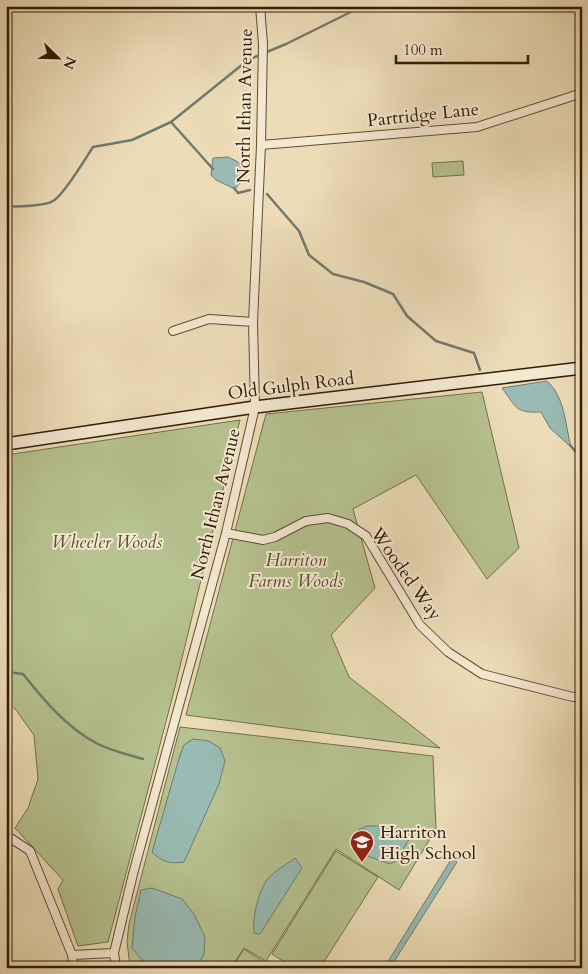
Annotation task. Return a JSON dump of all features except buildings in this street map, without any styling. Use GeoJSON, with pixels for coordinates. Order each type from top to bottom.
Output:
{"type":"FeatureCollection","features":[{"type":"Feature","properties":{"kind":"street","name":"North Ithan Avenue"},"geometry":{"type":"LineString","coordinates":[[116,968],[114,953],[226,533],[255,407],[253,322],[262,145],[263,67],[260,6]]}},
{"type":"Feature","properties":{"kind":"street","name":"Partridge Lane"},"geometry":{"type":"LineString","coordinates":[[262,145],[477,127],[582,93]]}},
{"type":"Feature","properties":{"kind":"street"},"geometry":{"type":"LineString","coordinates":[[173,331],[208,319],[253,322]]}},
{"type":"Feature","properties":{"kind":"street","name":"Old Gulph Road"},"geometry":{"type":"LineString","coordinates":[[6,444],[255,407],[582,368]]}},
{"type":"Feature","properties":{"kind":"street","name":"Wooded Way"},"geometry":{"type":"LineString","coordinates":[[226,533],[263,540],[275,537],[306,521],[328,518],[348,524],[366,536],[420,625],[448,652],[482,674],[573,697],[582,696]]}},
{"type":"Feature","properties":{"kind":"street"},"geometry":{"type":"LineString","coordinates":[[6,835],[30,851],[72,955],[74,968]]}},
{"type":"Feature","properties":{"kind":"street"},"geometry":{"type":"LineString","coordinates":[[72,955],[114,953]]}},
{"type":"Feature","properties":{"kind":"green space"},"geometry":{"type":"Polygon","coordinates":[[[463,161],[464,175],[433,177],[432,163],[463,161]]]}},
{"type":"Feature","properties":{"kind":"green space","name":"Harriton Farms Woods"},"geometry":{"type":"Polygon","coordinates":[[[482,392],[519,548],[487,579],[416,475],[353,509],[375,588],[331,635],[349,677],[440,748],[186,715],[266,414],[482,392]]]}},
{"type":"Feature","properties":{"kind":"green space","name":"Wheeler Woods"},"geometry":{"type":"Polygon","coordinates":[[[240,420],[173,695],[108,942],[78,946],[58,889],[63,880],[15,828],[28,808],[38,779],[34,735],[16,710],[6,701],[6,455],[240,420]]]}},
{"type":"Feature","properties":{"kind":"green space"},"geometry":{"type":"Polygon","coordinates":[[[180,727],[433,756],[436,829],[399,890],[336,849],[266,961],[244,948],[231,968],[130,968],[127,941],[129,924],[180,727]]]}},
{"type":"Feature","properties":{"kind":"green space"},"geometry":{"type":"Polygon","coordinates":[[[336,851],[378,877],[320,968],[294,968],[272,954],[336,851]]]}},
{"type":"Feature","properties":{"kind":"green space"},"geometry":{"type":"Polygon","coordinates":[[[244,949],[273,968],[232,968],[244,949]]]}},
{"type":"Feature","properties":{"kind":"water"},"geometry":{"type":"Polygon","coordinates":[[[228,157],[240,164],[246,176],[235,189],[216,180],[211,175],[213,158],[228,157]]]}},
{"type":"Feature","properties":{"kind":"water"},"geometry":{"type":"Polygon","coordinates":[[[547,381],[558,395],[564,411],[571,447],[550,428],[541,412],[517,408],[502,388],[547,381]]]}},
{"type":"Feature","properties":{"kind":"water"},"geometry":{"type":"Polygon","coordinates":[[[193,739],[209,741],[220,748],[225,761],[219,784],[184,862],[174,863],[159,858],[152,852],[180,755],[184,745],[193,739]]]}},
{"type":"Feature","properties":{"kind":"water"},"geometry":{"type":"Polygon","coordinates":[[[367,826],[385,826],[410,833],[411,836],[396,861],[390,864],[359,853],[354,848],[358,830],[367,826]]]}},
{"type":"Feature","properties":{"kind":"water"},"geometry":{"type":"Polygon","coordinates":[[[295,858],[302,868],[260,934],[254,933],[256,906],[264,885],[273,874],[295,858]]]}},
{"type":"Feature","properties":{"kind":"water"},"geometry":{"type":"Polygon","coordinates":[[[452,858],[457,862],[390,968],[384,968],[452,858]]]}},
{"type":"Feature","properties":{"kind":"water"},"geometry":{"type":"Polygon","coordinates":[[[152,888],[182,899],[194,914],[205,937],[204,954],[196,968],[149,968],[132,948],[135,917],[141,890],[152,888]]]}},
{"type":"Feature","properties":{"kind":"waterway"},"geometry":{"type":"LineString","coordinates":[[6,206],[37,205],[53,201],[68,184],[93,147],[132,140],[171,122],[248,60],[286,44],[363,6]]}},
{"type":"Feature","properties":{"kind":"waterway"},"geometry":{"type":"LineString","coordinates":[[171,122],[213,169]]}},
{"type":"Feature","properties":{"kind":"waterway"},"geometry":{"type":"LineString","coordinates":[[234,188],[238,193],[250,190]]}},
{"type":"Feature","properties":{"kind":"waterway"},"geometry":{"type":"LineString","coordinates":[[267,194],[299,231],[309,255],[333,274],[364,282],[393,294],[407,316],[436,341],[474,353],[480,370]]}},
{"type":"Feature","properties":{"kind":"waterway"},"geometry":{"type":"LineString","coordinates":[[570,445],[576,452],[582,454]]}},
{"type":"Feature","properties":{"kind":"waterway"},"geometry":{"type":"LineString","coordinates":[[6,672],[23,674],[65,721],[96,743],[143,759]]}},
{"type":"Feature","properties":{"kind":"place","name":"Harriton High School"},"geometry":{"type":"Point","coordinates":[362,863]}}]}
